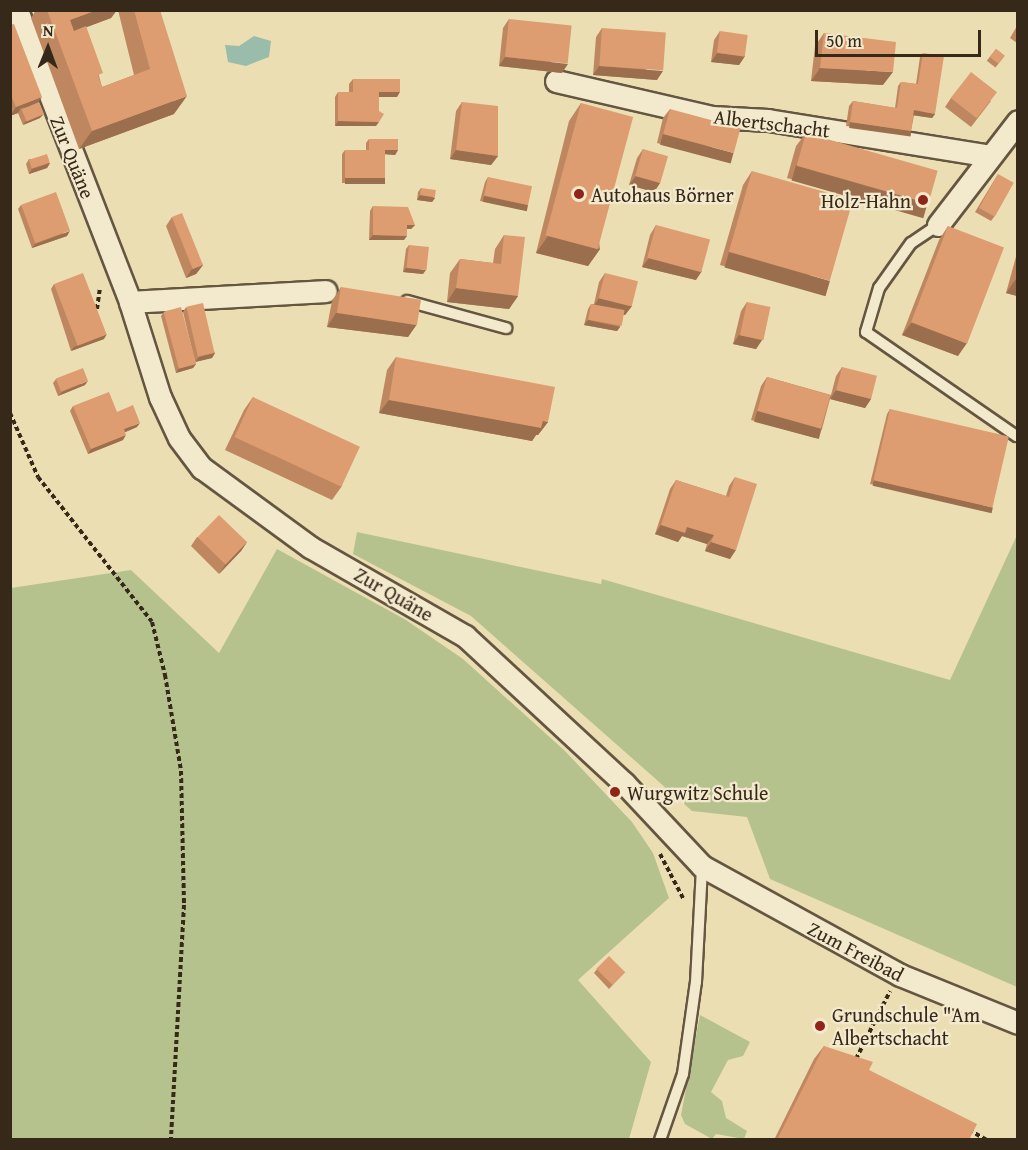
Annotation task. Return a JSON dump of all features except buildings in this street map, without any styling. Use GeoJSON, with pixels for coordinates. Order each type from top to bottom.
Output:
{"type":"FeatureCollection","features":[{"type":"Feature","properties":{"kind":"street","name":"Zur Quäne"},"geometry":{"type":"LineString","coordinates":[[17,10],[130,302],[179,438],[216,481],[310,547],[465,636],[624,783],[702,866]]}},
{"type":"Feature","properties":{"kind":"street","name":"Albertschacht"},"geometry":{"type":"LineString","coordinates":[[556,81],[712,117],[768,120],[990,156]]}},
{"type":"Feature","properties":{"kind":"street"},"geometry":{"type":"LineString","coordinates":[[938,225],[1017,121]]}},
{"type":"Feature","properties":{"kind":"street"},"geometry":{"type":"LineString","coordinates":[[130,302],[332,292]]}},
{"type":"Feature","properties":{"kind":"street","name":"Zum Freibad"},"geometry":{"type":"LineString","coordinates":[[702,866],[900,975],[1017,1023]]}},
{"type":"Feature","properties":{"kind":"lane"},"geometry":{"type":"LineString","coordinates":[[938,225],[910,243],[879,288],[866,332],[1016,436]]}},
{"type":"Feature","properties":{"kind":"lane"},"geometry":{"type":"LineString","coordinates":[[395,300],[506,328]]}},
{"type":"Feature","properties":{"kind":"lane"},"geometry":{"type":"LineString","coordinates":[[660,1140],[683,1074],[696,982],[702,866]]}},
{"type":"Feature","properties":{"kind":"path"},"geometry":{"type":"LineString","coordinates":[[99,316],[96,306],[100,295]]}},
{"type":"Feature","properties":{"kind":"path"},"geometry":{"type":"LineString","coordinates":[[10,413],[38,477],[152,622],[165,675],[181,771],[184,905],[171,1140]]}},
{"type":"Feature","properties":{"kind":"path"},"geometry":{"type":"LineString","coordinates":[[855,1066],[856,1059],[886,998]]}},
{"type":"Feature","properties":{"kind":"path"},"geometry":{"type":"LineString","coordinates":[[856,1059],[863,1063]]}},
{"type":"Feature","properties":{"kind":"path"},"geometry":{"type":"LineString","coordinates":[[966,1128],[987,1140]]}},
{"type":"Feature","properties":{"kind":"green space"},"geometry":{"type":"Polygon","coordinates":[[[357,532],[601,584],[602,579],[950,680],[1017,535],[1017,987],[770,879],[747,817],[692,811],[471,616],[353,554],[357,532]]]}},
{"type":"Feature","properties":{"kind":"green space"},"geometry":{"type":"Polygon","coordinates":[[[277,549],[406,620],[463,659],[565,751],[632,822],[653,853],[669,898],[578,980],[651,1062],[629,1139],[11,1139],[11,588],[131,570],[219,653],[277,549]]]}},
{"type":"Feature","properties":{"kind":"green space"},"geometry":{"type":"Polygon","coordinates":[[[700,1015],[750,1042],[743,1056],[728,1060],[711,1092],[722,1101],[726,1118],[747,1131],[744,1139],[716,1134],[712,1139],[685,1124],[681,1115],[700,1015]]]}},
{"type":"Feature","properties":{"kind":"shaded area"},"geometry":{"type":"Polygon","coordinates":[[[254,36],[271,41],[269,57],[246,66],[228,62],[225,45],[239,46],[254,36]]]}},
{"type":"Feature","properties":{"kind":"place","name":"Autohaus Börner"},"geometry":{"type":"Point","coordinates":[579,194]}},
{"type":"Feature","properties":{"kind":"place","name":"Holz-Hahn"},"geometry":{"type":"Point","coordinates":[923,200]}},
{"type":"Feature","properties":{"kind":"place","name":"Wurgwitz Schule"},"geometry":{"type":"Point","coordinates":[615,792]}},
{"type":"Feature","properties":{"kind":"place","name":"Grundschule \"Am Albertschacht"},"geometry":{"type":"Point","coordinates":[820,1026]}}]}
